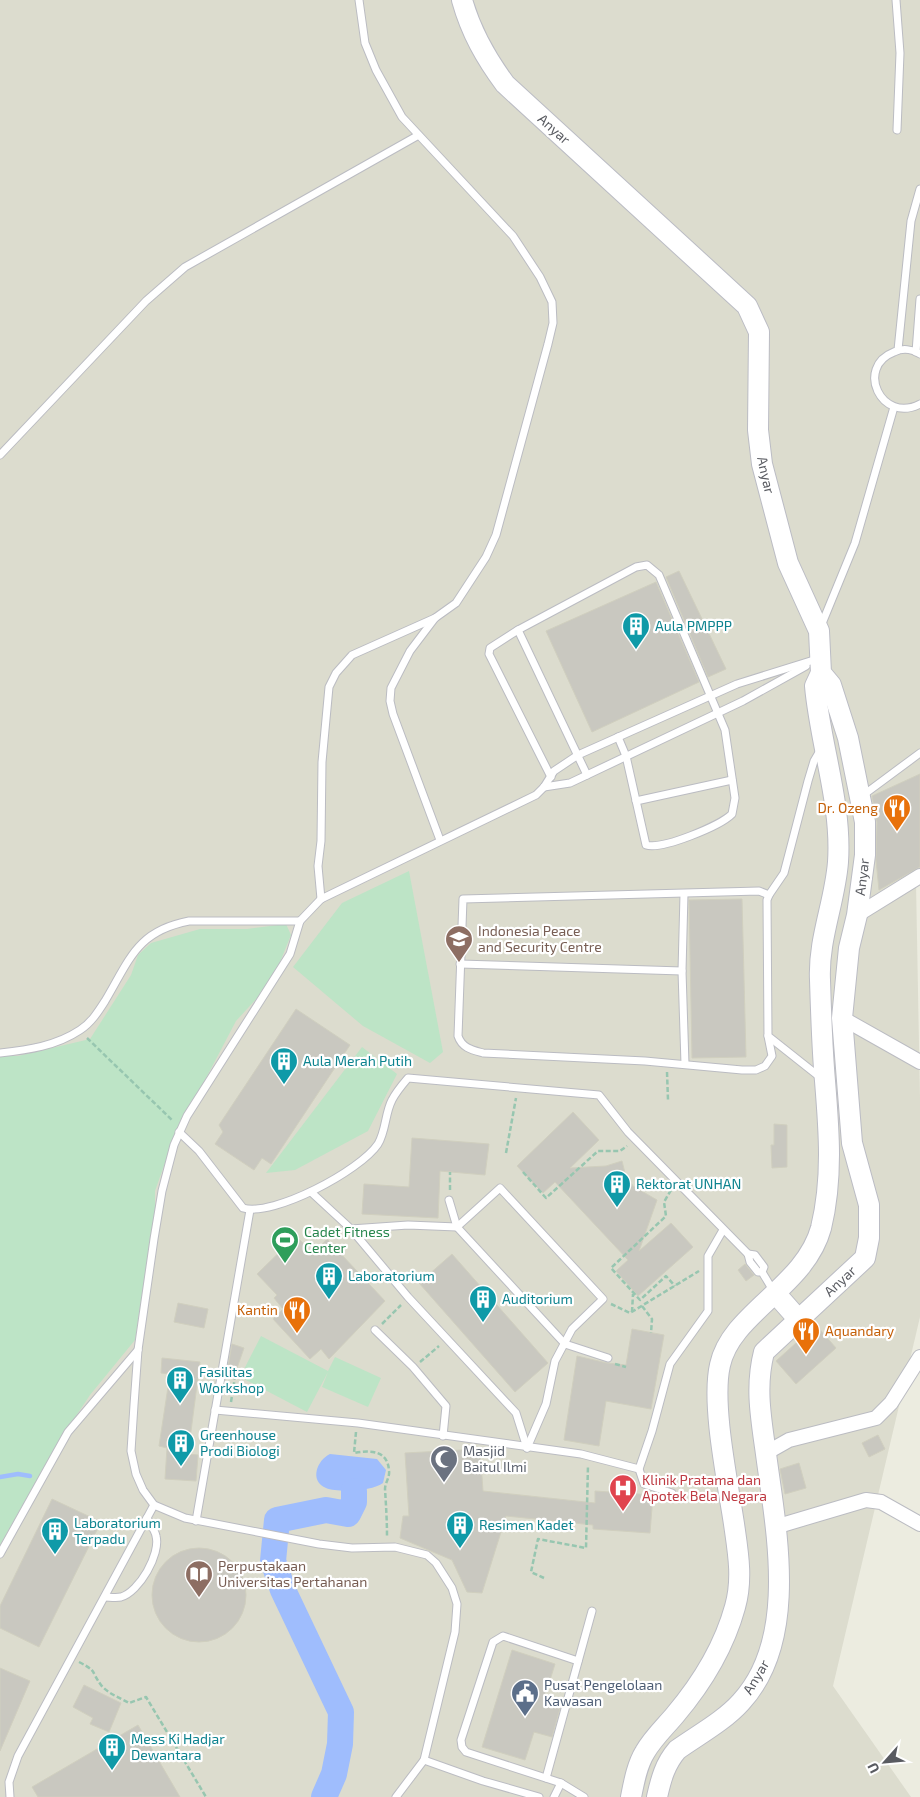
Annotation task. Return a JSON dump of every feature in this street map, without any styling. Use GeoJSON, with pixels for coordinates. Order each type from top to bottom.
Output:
{"type":"FeatureCollection","features":[{"type":"Feature","properties":{"kind":"street","name":"Anyar"},"geometry":{"type":"LineString","coordinates":[[462,0],[469,25],[482,52],[505,84],[747,306],[759,332],[758,430],[762,464],[788,563],[819,631],[819,672],[824,744],[831,779],[838,862],[820,949],[830,1174],[820,1232],[795,1274],[738,1329],[725,1348],[720,1363],[718,1380],[719,1415],[739,1557],[740,1588],[736,1606],[715,1658],[697,1687],[644,1754],[631,1797]]}},
{"type":"Feature","properties":{"kind":"street","name":"Anyar"},"geometry":{"type":"LineString","coordinates":[[658,1797],[661,1778],[674,1754],[740,1703],[764,1666],[772,1648],[777,1623],[778,1545],[758,1395],[760,1368],[764,1352],[865,1258],[869,1238],[869,1206],[852,1143],[842,1018],[849,948],[857,915],[865,855],[865,822],[862,796],[848,738],[831,685],[819,672]]}},
{"type":"Feature","properties":{"kind":"street"},"geometry":{"type":"LineString","coordinates":[[857,915],[920,876]]}},
{"type":"Feature","properties":{"kind":"street"},"geometry":{"type":"LineString","coordinates":[[842,1018],[920,1062]]}},
{"type":"Feature","properties":{"kind":"street"},"geometry":{"type":"LineString","coordinates":[[776,1294],[799,1320]]}},
{"type":"Feature","properties":{"kind":"street"},"geometry":{"type":"LineString","coordinates":[[766,1454],[789,1440],[876,1418],[891,1403],[920,1357]]}},
{"type":"Feature","properties":{"kind":"street"},"geometry":{"type":"LineString","coordinates":[[775,1527],[866,1500],[881,1502],[920,1524]]}},
{"type":"Feature","properties":{"kind":"lane"},"geometry":{"type":"LineString","coordinates":[[320,899],[318,866],[321,841],[322,762],[329,687],[336,673],[352,655],[435,618],[456,603],[486,557],[496,535],[553,324],[552,302],[540,278],[513,236],[402,117],[376,70],[365,43],[359,0]]}},
{"type":"Feature","properties":{"kind":"lane"},"geometry":{"type":"LineString","coordinates":[[896,0],[900,53],[896,130]]}},
{"type":"Feature","properties":{"kind":"lane"},"geometry":{"type":"LineString","coordinates":[[0,455],[146,301],[185,267],[418,136]]}},
{"type":"Feature","properties":{"kind":"lane"},"geometry":{"type":"LineString","coordinates":[[898,350],[911,221],[920,189]]}},
{"type":"Feature","properties":{"kind":"lane"},"geometry":{"type":"LineString","coordinates":[[920,299],[918,353],[898,350],[888,354],[880,361],[875,371],[875,382],[878,392],[884,401],[894,407],[904,409],[920,404]]}},
{"type":"Feature","properties":{"kind":"lane"},"geometry":{"type":"LineString","coordinates":[[819,631],[855,543],[894,407]]}},
{"type":"Feature","properties":{"kind":"lane"},"geometry":{"type":"LineString","coordinates":[[556,786],[489,654],[490,648],[518,630],[636,567],[647,565],[659,575],[718,712],[729,746],[735,798],[732,814],[727,819],[663,844],[646,845],[626,756],[618,737]]}},
{"type":"Feature","properties":{"kind":"lane"},"geometry":{"type":"LineString","coordinates":[[435,618],[410,651],[391,688],[390,701],[440,840]]}},
{"type":"Feature","properties":{"kind":"lane"},"geometry":{"type":"LineString","coordinates":[[518,630],[588,775]]}},
{"type":"Feature","properties":{"kind":"lane"},"geometry":{"type":"LineString","coordinates":[[544,787],[556,786],[588,775],[718,712],[819,672]]}},
{"type":"Feature","properties":{"kind":"lane"},"geometry":{"type":"LineString","coordinates":[[396,1797],[424,1760],[455,1632],[457,1604],[444,1574],[427,1554],[388,1547],[336,1546],[196,1520],[154,1505],[143,1490],[136,1474],[131,1451],[138,1350],[162,1191],[174,1144],[195,1102],[290,954],[300,921],[320,899],[536,795],[544,787],[550,775],[578,755],[737,684],[819,672]]}},
{"type":"Feature","properties":{"kind":"lane"},"geometry":{"type":"LineString","coordinates":[[769,895],[759,891],[463,899],[458,1036],[464,1046],[484,1053],[685,1064],[722,1070],[756,1070],[765,1066],[772,1056],[768,1036],[767,900],[784,873],[812,767],[824,744]]}},
{"type":"Feature","properties":{"kind":"lane"},"geometry":{"type":"LineString","coordinates":[[862,796],[920,753]]}},
{"type":"Feature","properties":{"kind":"lane"},"geometry":{"type":"LineString","coordinates":[[636,801],[732,780]]}},
{"type":"Feature","properties":{"kind":"lane"},"geometry":{"type":"LineString","coordinates":[[684,894],[682,971],[685,1064]]}},
{"type":"Feature","properties":{"kind":"lane"},"geometry":{"type":"LineString","coordinates":[[0,1053],[33,1049],[56,1042],[80,1031],[97,1014],[138,944],[156,932],[175,924],[190,921],[300,921]]}},
{"type":"Feature","properties":{"kind":"lane"},"geometry":{"type":"LineString","coordinates":[[460,964],[682,971]]}},
{"type":"Feature","properties":{"kind":"lane"},"geometry":{"type":"LineString","coordinates":[[768,1036],[825,1080]]}},
{"type":"Feature","properties":{"kind":"lane"},"geometry":{"type":"LineString","coordinates":[[180,1131],[200,1151],[243,1208],[250,1210],[311,1192],[344,1174],[378,1144],[391,1101],[408,1078],[599,1095],[628,1132],[675,1182],[748,1254],[754,1267],[758,1272],[762,1272],[776,1294]]}},
{"type":"Feature","properties":{"kind":"lane"},"geometry":{"type":"LineString","coordinates":[[351,1229],[408,1225],[457,1228],[500,1188],[603,1300],[572,1329],[555,1361],[546,1404],[527,1448]]}},
{"type":"Feature","properties":{"kind":"lane"},"geometry":{"type":"LineString","coordinates":[[311,1192],[351,1229],[408,1297],[516,1413],[527,1448]]}},
{"type":"Feature","properties":{"kind":"lane"},"geometry":{"type":"LineString","coordinates":[[449,1200],[457,1228],[565,1344],[608,1358]]}},
{"type":"Feature","properties":{"kind":"lane"},"geometry":{"type":"LineString","coordinates":[[196,1520],[250,1210]]}},
{"type":"Feature","properties":{"kind":"lane"},"geometry":{"type":"LineString","coordinates":[[672,1493],[644,1484],[639,1469],[670,1364],[695,1333],[708,1311],[708,1256],[723,1230]]}},
{"type":"Feature","properties":{"kind":"lane"},"geometry":{"type":"LineString","coordinates":[[375,1330],[414,1367],[446,1406],[443,1436]]}},
{"type":"Feature","properties":{"kind":"lane"},"geometry":{"type":"LineString","coordinates":[[0,1554],[68,1432],[138,1350]]}},
{"type":"Feature","properties":{"kind":"lane"},"geometry":{"type":"LineString","coordinates":[[215,1410],[358,1423],[588,1456],[639,1469]]}},
{"type":"Feature","properties":{"kind":"lane"},"geometry":{"type":"LineString","coordinates":[[10,1797],[9,1782],[18,1756],[154,1505]]}},
{"type":"Feature","properties":{"kind":"lane"},"geometry":{"type":"LineString","coordinates":[[105,1597],[121,1597],[133,1590],[141,1582],[153,1560],[157,1537],[147,1518]]}},
{"type":"Feature","properties":{"kind":"lane"},"geometry":{"type":"LineString","coordinates":[[546,1778],[592,1611]]}},
{"type":"Feature","properties":{"kind":"lane"},"geometry":{"type":"LineString","coordinates":[[578,1660],[503,1636],[497,1638],[493,1642],[462,1740],[462,1747],[466,1752],[561,1783],[584,1797]]}},
{"type":"Feature","properties":{"kind":"lane"},"geometry":{"type":"LineString","coordinates":[[424,1760],[483,1781],[539,1797]]}},
{"type":"Feature","properties":{"kind":"lane"},"geometry":{"type":"LineString","coordinates":[[554,1797],[561,1783]]}},
{"type":"Feature","properties":{"kind":"path"},"geometry":{"type":"LineString","coordinates":[[80,1031],[180,1131]]}},
{"type":"Feature","properties":{"kind":"path"},"geometry":{"type":"LineString","coordinates":[[667,1063],[668,1100]]}},
{"type":"Feature","properties":{"kind":"path"},"geometry":{"type":"LineString","coordinates":[[506,1153],[515,1108]]}},
{"type":"Feature","properties":{"kind":"path"},"geometry":{"type":"LineString","coordinates":[[523,1172],[546,1198],[598,1151],[620,1152]]}},
{"type":"Feature","properties":{"kind":"path"},"geometry":{"type":"LineString","coordinates":[[449,1200],[450,1172]]}},
{"type":"Feature","properties":{"kind":"path"},"geometry":{"type":"LineString","coordinates":[[675,1182],[664,1202],[666,1216],[611,1268],[640,1300],[666,1276],[675,1286]]}},
{"type":"Feature","properties":{"kind":"path"},"geometry":{"type":"LineString","coordinates":[[603,1300],[630,1313],[699,1271],[708,1270]]}},
{"type":"Feature","properties":{"kind":"path"},"geometry":{"type":"LineString","coordinates":[[632,1312],[633,1294]]}},
{"type":"Feature","properties":{"kind":"path"},"geometry":{"type":"LineString","coordinates":[[642,1306],[652,1320],[651,1333]]}},
{"type":"Feature","properties":{"kind":"path"},"geometry":{"type":"LineString","coordinates":[[414,1367],[448,1339]]}},
{"type":"Feature","properties":{"kind":"path"},"geometry":{"type":"LineString","coordinates":[[358,1423],[354,1453],[368,1450],[380,1453],[386,1459],[389,1472],[385,1486],[388,1547]]}},
{"type":"Feature","properties":{"kind":"path"},"geometry":{"type":"LineString","coordinates":[[544,1578],[531,1572],[538,1539],[586,1548],[588,1456]]}},
{"type":"Feature","properties":{"kind":"path"},"geometry":{"type":"LineString","coordinates":[[72,1657],[94,1670],[101,1686],[113,1695],[129,1702],[146,1698],[206,1797]]}},
{"type":"Feature","properties":{"kind":"shaded area","name":"Indonesia Peace and Security Centre"},"geometry":{"type":"Polygon","coordinates":[[[0,0],[920,0],[920,824],[915,829],[920,1098],[920,1317],[833,1686],[911,1797],[0,1797],[0,0]]]}},
{"type":"Feature","properties":{"kind":"green space"},"geometry":{"type":"Polygon","coordinates":[[[409,871],[443,1052],[430,1063],[363,1026],[293,967],[342,903],[409,871]]]}},
{"type":"Feature","properties":{"kind":"green space"},"geometry":{"type":"Polygon","coordinates":[[[286,924],[291,935],[272,982],[236,1021],[172,1143],[155,1191],[155,1209],[135,1340],[90,1395],[58,1443],[0,1545],[0,1056],[18,1056],[90,1039],[131,975],[138,955],[151,943],[200,929],[247,929],[286,924]]]}},
{"type":"Feature","properties":{"kind":"green space"},"geometry":{"type":"Polygon","coordinates":[[[362,1047],[397,1074],[368,1131],[295,1170],[266,1173],[362,1047]]]}},
{"type":"Feature","properties":{"kind":"green space"},"geometry":{"type":"Polygon","coordinates":[[[261,1336],[328,1371],[335,1357],[381,1378],[368,1407],[322,1387],[328,1372],[307,1412],[240,1377],[261,1336]]]}},
{"type":"Feature","properties":{"kind":"water"},"geometry":{"type":"Polygon","coordinates":[[[330,1454],[377,1459],[386,1470],[383,1483],[372,1488],[355,1490],[331,1490],[326,1488],[321,1485],[316,1476],[322,1461],[330,1454]]]}},
{"type":"Feature","properties":{"kind":"building"},"geometry":{"type":"Polygon","coordinates":[[[679,571],[726,669],[708,677],[666,577],[679,571]]]}},
{"type":"Feature","properties":{"kind":"building","name":"Aula PMPPP"},"geometry":{"type":"Polygon","coordinates":[[[656,582],[699,682],[592,732],[546,631],[656,582]]]}},
{"type":"Feature","properties":{"kind":"building","name":"Dr. Ozeng"},"geometry":{"type":"Polygon","coordinates":[[[920,774],[920,867],[879,890],[876,860],[877,822],[872,796],[920,774]]]}},
{"type":"Feature","properties":{"kind":"building"},"geometry":{"type":"Polygon","coordinates":[[[742,899],[746,1057],[692,1058],[689,900],[742,899]]]}},
{"type":"Feature","properties":{"kind":"building","name":"Aula Merah Putih"},"geometry":{"type":"Polygon","coordinates":[[[296,1009],[350,1045],[271,1164],[262,1158],[254,1170],[215,1144],[223,1132],[219,1125],[296,1009]]]}},
{"type":"Feature","properties":{"kind":"building"},"geometry":{"type":"Polygon","coordinates":[[[573,1112],[599,1140],[570,1168],[606,1166],[622,1161],[625,1173],[633,1186],[657,1200],[639,1251],[671,1223],[693,1247],[638,1296],[616,1271],[628,1260],[555,1182],[543,1193],[517,1166],[573,1112]]]}},
{"type":"Feature","properties":{"kind":"building"},"geometry":{"type":"Polygon","coordinates":[[[774,1124],[787,1125],[787,1167],[772,1168],[771,1145],[774,1145],[774,1124]]]}},
{"type":"Feature","properties":{"kind":"building"},"geometry":{"type":"Polygon","coordinates":[[[412,1138],[489,1144],[485,1175],[440,1171],[438,1218],[362,1214],[364,1184],[409,1187],[412,1138]]]}},
{"type":"Feature","properties":{"kind":"building","name":"Laboratorium"},"geometry":{"type":"Polygon","coordinates":[[[296,1236],[314,1254],[327,1239],[385,1301],[329,1359],[321,1349],[310,1359],[273,1319],[283,1309],[274,1298],[277,1295],[257,1274],[296,1236]]]}},
{"type":"Feature","properties":{"kind":"building","name":"Auditorium"},"geometry":{"type":"Polygon","coordinates":[[[452,1254],[548,1363],[515,1392],[419,1283],[452,1254]]]}},
{"type":"Feature","properties":{"kind":"building"},"geometry":{"type":"Polygon","coordinates":[[[745,1264],[754,1275],[746,1281],[738,1270],[745,1264]]]}},
{"type":"Feature","properties":{"kind":"building"},"geometry":{"type":"Polygon","coordinates":[[[178,1303],[208,1309],[204,1328],[174,1322],[178,1303]]]}},
{"type":"Feature","properties":{"kind":"building","name":"Aquandary"},"geometry":{"type":"Polygon","coordinates":[[[816,1325],[836,1348],[796,1384],[776,1361],[816,1325]]]}},
{"type":"Feature","properties":{"kind":"building"},"geometry":{"type":"Polygon","coordinates":[[[632,1329],[664,1335],[651,1409],[606,1401],[599,1446],[564,1440],[577,1356],[626,1365],[632,1329]]]}},
{"type":"Feature","properties":{"kind":"building"},"geometry":{"type":"Polygon","coordinates":[[[232,1344],[244,1348],[236,1371],[228,1367],[232,1344]]]}},
{"type":"Feature","properties":{"kind":"building","name":"Fasilitas Workshop"},"geometry":{"type":"Polygon","coordinates":[[[162,1358],[200,1362],[188,1454],[198,1455],[196,1481],[165,1479],[167,1448],[159,1446],[170,1374],[161,1373],[162,1358]]]}},
{"type":"Feature","properties":{"kind":"building"},"geometry":{"type":"Polygon","coordinates":[[[878,1435],[885,1449],[869,1457],[862,1443],[878,1435]]]}},
{"type":"Feature","properties":{"kind":"building"},"geometry":{"type":"Polygon","coordinates":[[[480,1449],[483,1491],[595,1503],[595,1491],[653,1495],[650,1533],[593,1529],[593,1525],[506,1516],[482,1593],[467,1592],[452,1560],[400,1538],[403,1516],[409,1516],[405,1453],[480,1449]]]}},
{"type":"Feature","properties":{"kind":"building"},"geometry":{"type":"Polygon","coordinates":[[[799,1463],[806,1488],[785,1494],[780,1469],[799,1463]]]}},
{"type":"Feature","properties":{"kind":"building","name":"Laboratorium Terpadu"},"geometry":{"type":"Polygon","coordinates":[[[52,1499],[101,1522],[39,1647],[0,1628],[0,1606],[52,1499]]]}},
{"type":"Feature","properties":{"kind":"building","name":"Perpustakaan Universitas Pertahanan"},"geometry":{"type":"Polygon","coordinates":[[[199,1548],[217,1552],[232,1562],[242,1577],[246,1595],[242,1613],[232,1628],[217,1638],[199,1642],[181,1638],[166,1628],[156,1613],[152,1595],[156,1577],[166,1562],[181,1552],[199,1548]]]}},
{"type":"Feature","properties":{"kind":"building","name":"Pusat Pengelolaan Kawasan"},"geometry":{"type":"Polygon","coordinates":[[[512,1650],[555,1664],[545,1696],[562,1701],[552,1737],[534,1732],[525,1760],[482,1747],[512,1650]]]}},
{"type":"Feature","properties":{"kind":"building"},"geometry":{"type":"Polygon","coordinates":[[[0,1668],[30,1681],[0,1751],[0,1668]]]}},
{"type":"Feature","properties":{"kind":"building"},"geometry":{"type":"Polygon","coordinates":[[[84,1685],[121,1703],[109,1732],[90,1724],[93,1718],[73,1707],[84,1685]]]}},
{"type":"Feature","properties":{"kind":"building","name":"Mess Ki Hadjar Dewantara"},"geometry":{"type":"Polygon","coordinates":[[[138,1725],[180,1797],[38,1797],[32,1787],[138,1725]]]}},
{"type":"Feature","properties":{"kind":"waterway"},"geometry":{"type":"LineString","coordinates":[[0,1477],[18,1474],[30,1476]]}},
{"type":"Feature","properties":{"kind":"waterway"},"geometry":{"type":"LineString","coordinates":[[324,1797],[334,1774],[340,1744],[341,1712],[283,1590],[273,1561],[277,1520],[326,1510],[348,1514],[354,1502],[354,1491]]}},
{"type":"Feature","properties":{"kind":"place","name":"Aula PMPPP"},"geometry":{"type":"Point","coordinates":[636,650]}},
{"type":"Feature","properties":{"kind":"place","name":"Dr. Ozeng"},"geometry":{"type":"Point","coordinates":[897,832]}},
{"type":"Feature","properties":{"kind":"place","name":"Indonesia Peace and Security Centre"},"geometry":{"type":"Point","coordinates":[459,963]}},
{"type":"Feature","properties":{"kind":"place","name":"Aula Merah Putih"},"geometry":{"type":"Point","coordinates":[284,1085]}},
{"type":"Feature","properties":{"kind":"place","name":"Rektorat UNHAN"},"geometry":{"type":"Point","coordinates":[617,1208]}},
{"type":"Feature","properties":{"kind":"place","name":"Cadet Fitness Center"},"geometry":{"type":"Point","coordinates":[285,1264]}},
{"type":"Feature","properties":{"kind":"place","name":"Laboratorium"},"geometry":{"type":"Point","coordinates":[329,1300]}},
{"type":"Feature","properties":{"kind":"place","name":"Auditorium"},"geometry":{"type":"Point","coordinates":[483,1323]}},
{"type":"Feature","properties":{"kind":"place","name":"Kantin"},"geometry":{"type":"Point","coordinates":[297,1334]}},
{"type":"Feature","properties":{"kind":"place","name":"Aquandary"},"geometry":{"type":"Point","coordinates":[806,1355]}},
{"type":"Feature","properties":{"kind":"place","name":"Fasilitas Workshop"},"geometry":{"type":"Point","coordinates":[180,1404]}},
{"type":"Feature","properties":{"kind":"place","name":"Greenhouse Prodi Biologi"},"geometry":{"type":"Point","coordinates":[181,1467]}},
{"type":"Feature","properties":{"kind":"place","name":"Masjid Baitul Ilmi"},"geometry":{"type":"Point","coordinates":[444,1483]}},
{"type":"Feature","properties":{"kind":"place","name":"Klinik Pratama dan Apotek Bela Negara"},"geometry":{"type":"Point","coordinates":[623,1512]}},
{"type":"Feature","properties":{"kind":"place","name":"Resimen Kadet"},"geometry":{"type":"Point","coordinates":[460,1549]}},
{"type":"Feature","properties":{"kind":"place","name":"Laboratorium Terpadu"},"geometry":{"type":"Point","coordinates":[55,1555]}},
{"type":"Feature","properties":{"kind":"place","name":"Perpustakaan Universitas Pertahanan"},"geometry":{"type":"Point","coordinates":[199,1598]}},
{"type":"Feature","properties":{"kind":"place","name":"Pusat Pengelolaan Kawasan"},"geometry":{"type":"Point","coordinates":[525,1717]}},
{"type":"Feature","properties":{"kind":"place","name":"Mess Ki Hadjar Dewantara"},"geometry":{"type":"Point","coordinates":[112,1771]}}]}
